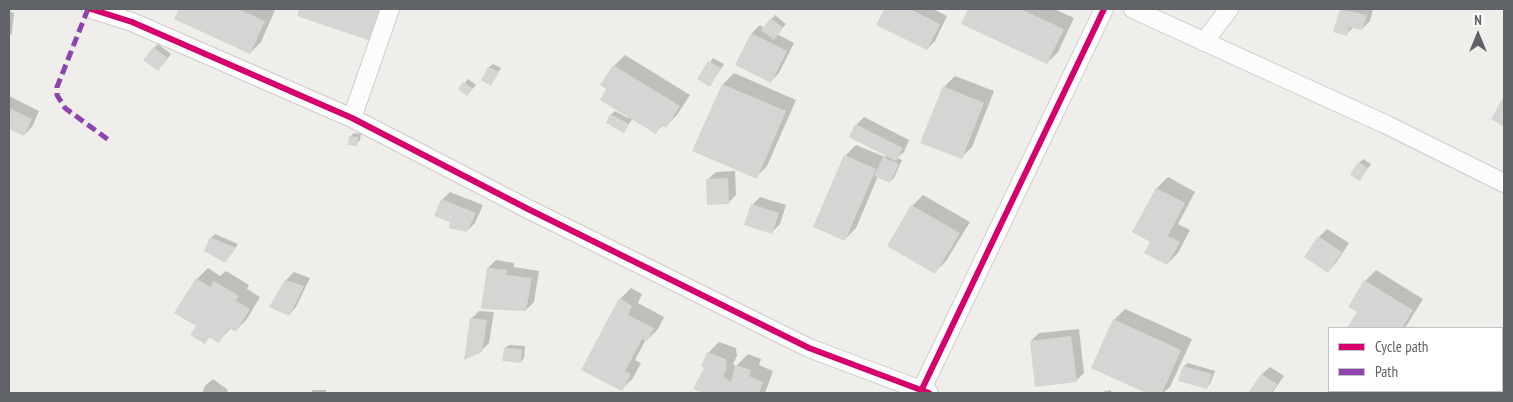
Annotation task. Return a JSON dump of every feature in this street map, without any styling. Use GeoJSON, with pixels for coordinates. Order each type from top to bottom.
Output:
{"type":"FeatureCollection","features":[{"type":"Feature","properties":{"kind":"street"},"geometry":{"type":"LineString","coordinates":[[91,9],[135,16],[352,118],[528,209],[809,348],[925,391],[1104,9]]}},
{"type":"Feature","properties":{"kind":"street"},"geometry":{"type":"LineString","coordinates":[[352,118],[390,9]]}},
{"type":"Feature","properties":{"kind":"street"},"geometry":{"type":"LineString","coordinates":[[1133,9],[1387,125],[1504,183]]}},
{"type":"Feature","properties":{"kind":"street"},"geometry":{"type":"LineString","coordinates":[[1204,42],[1229,9]]}},
{"type":"Feature","properties":{"kind":"building"},"geometry":{"type":"Polygon","coordinates":[[[179,9],[238,9],[265,21],[250,54],[174,19],[179,9]]]}},
{"type":"Feature","properties":{"kind":"building"},"geometry":{"type":"Polygon","coordinates":[[[299,9],[382,9],[371,41],[297,16],[299,9]]]}},
{"type":"Feature","properties":{"kind":"building"},"geometry":{"type":"Polygon","coordinates":[[[884,9],[910,9],[940,24],[927,50],[876,25],[884,9]]]}},
{"type":"Feature","properties":{"kind":"building"},"geometry":{"type":"Polygon","coordinates":[[[968,9],[1020,9],[1064,29],[1047,64],[961,24],[968,9]]]}},
{"type":"Feature","properties":{"kind":"building"},"geometry":{"type":"Polygon","coordinates":[[[1340,9],[1367,15],[1362,30],[1349,27],[1347,36],[1333,32],[1340,9]]]}},
{"type":"Feature","properties":{"kind":"building"},"geometry":{"type":"Polygon","coordinates":[[[771,18],[783,28],[774,40],[761,30],[771,18]]]}},
{"type":"Feature","properties":{"kind":"building"},"geometry":{"type":"Polygon","coordinates":[[[751,33],[787,51],[771,83],[735,65],[751,33]]]}},
{"type":"Feature","properties":{"kind":"building"},"geometry":{"type":"Polygon","coordinates":[[[153,47],[168,58],[158,71],[143,60],[153,47]]]}},
{"type":"Feature","properties":{"kind":"building"},"geometry":{"type":"Polygon","coordinates":[[[708,61],[721,68],[710,87],[697,79],[708,61]]]}},
{"type":"Feature","properties":{"kind":"building"},"geometry":{"type":"Polygon","coordinates":[[[613,65],[680,106],[666,128],[661,125],[656,134],[600,100],[606,89],[600,85],[613,65]]]}},
{"type":"Feature","properties":{"kind":"building"},"geometry":{"type":"Polygon","coordinates":[[[488,67],[499,72],[491,86],[481,80],[488,67]]]}},
{"type":"Feature","properties":{"kind":"building"},"geometry":{"type":"Polygon","coordinates":[[[463,82],[473,89],[467,96],[458,89],[463,82]]]}},
{"type":"Feature","properties":{"kind":"building"},"geometry":{"type":"Polygon","coordinates":[[[722,84],[786,111],[757,179],[692,151],[722,84]]]}},
{"type":"Feature","properties":{"kind":"building"},"geometry":{"type":"Polygon","coordinates":[[[943,86],[984,103],[962,159],[920,143],[943,86]]]}},
{"type":"Feature","properties":{"kind":"building"},"geometry":{"type":"Polygon","coordinates":[[[1504,96],[1504,127],[1491,119],[1504,96]]]}},
{"type":"Feature","properties":{"kind":"building"},"geometry":{"type":"Polygon","coordinates":[[[9,108],[32,119],[24,136],[9,129],[9,108]]]}},
{"type":"Feature","properties":{"kind":"building"},"geometry":{"type":"Polygon","coordinates":[[[610,114],[629,124],[624,133],[606,123],[610,114]]]}},
{"type":"Feature","properties":{"kind":"building"},"geometry":{"type":"Polygon","coordinates":[[[855,124],[903,148],[896,161],[849,137],[855,124]]]}},
{"type":"Feature","properties":{"kind":"building"},"geometry":{"type":"Polygon","coordinates":[[[349,136],[358,137],[357,146],[348,145],[349,136]]]}},
{"type":"Feature","properties":{"kind":"building"},"geometry":{"type":"Polygon","coordinates":[[[844,155],[876,169],[845,241],[813,227],[844,155]]]}},
{"type":"Feature","properties":{"kind":"building"},"geometry":{"type":"Polygon","coordinates":[[[883,157],[899,164],[890,183],[874,176],[883,157]]]}},
{"type":"Feature","properties":{"kind":"building"},"geometry":{"type":"Polygon","coordinates":[[[1358,162],[1368,168],[1360,181],[1350,175],[1358,162]]]}},
{"type":"Feature","properties":{"kind":"building"},"geometry":{"type":"Polygon","coordinates":[[[728,178],[729,204],[707,205],[706,179],[728,178]]]}},
{"type":"Feature","properties":{"kind":"building"},"geometry":{"type":"Polygon","coordinates":[[[1156,188],[1185,203],[1168,236],[1180,242],[1167,265],[1144,253],[1150,242],[1132,232],[1156,188]]]}},
{"type":"Feature","properties":{"kind":"building"},"geometry":{"type":"Polygon","coordinates":[[[441,199],[476,213],[467,232],[449,228],[450,222],[434,216],[441,199]]]}},
{"type":"Feature","properties":{"kind":"building"},"geometry":{"type":"Polygon","coordinates":[[[751,204],[779,213],[772,234],[744,225],[751,204]]]}},
{"type":"Feature","properties":{"kind":"building"},"geometry":{"type":"Polygon","coordinates":[[[911,205],[960,233],[935,274],[887,246],[911,205]]]}},
{"type":"Feature","properties":{"kind":"building"},"geometry":{"type":"Polygon","coordinates":[[[1318,236],[1342,252],[1328,273],[1304,257],[1318,236]]]}},
{"type":"Feature","properties":{"kind":"building"},"geometry":{"type":"Polygon","coordinates":[[[210,237],[236,248],[225,263],[204,251],[210,237]]]}},
{"type":"Feature","properties":{"kind":"building"},"geometry":{"type":"Polygon","coordinates":[[[487,268],[507,270],[506,275],[532,278],[526,311],[481,309],[487,268]]]}},
{"type":"Feature","properties":{"kind":"building"},"geometry":{"type":"Polygon","coordinates":[[[196,278],[210,287],[214,281],[239,296],[236,301],[250,309],[236,332],[229,328],[219,343],[209,337],[205,344],[190,335],[196,326],[174,313],[196,278]]]}},
{"type":"Feature","properties":{"kind":"building"},"geometry":{"type":"Polygon","coordinates":[[[285,280],[304,286],[289,316],[269,307],[285,280]]]}},
{"type":"Feature","properties":{"kind":"building"},"geometry":{"type":"Polygon","coordinates":[[[1364,280],[1413,310],[1403,327],[1348,327],[1357,312],[1348,307],[1364,280]]]}},
{"type":"Feature","properties":{"kind":"building"},"geometry":{"type":"Polygon","coordinates":[[[619,298],[632,306],[628,315],[654,328],[647,341],[642,339],[625,371],[631,374],[622,391],[581,370],[619,298]]]}},
{"type":"Feature","properties":{"kind":"building"},"geometry":{"type":"Polygon","coordinates":[[[470,318],[487,320],[482,352],[464,360],[470,318]]]}},
{"type":"Feature","properties":{"kind":"building"},"geometry":{"type":"Polygon","coordinates":[[[1113,319],[1181,350],[1162,393],[1146,393],[1091,368],[1113,319]]]}},
{"type":"Feature","properties":{"kind":"building"},"geometry":{"type":"Polygon","coordinates":[[[1071,336],[1077,382],[1035,387],[1030,341],[1071,336]]]}},
{"type":"Feature","properties":{"kind":"building"},"geometry":{"type":"Polygon","coordinates":[[[504,348],[522,349],[521,363],[502,361],[504,348]]]}},
{"type":"Feature","properties":{"kind":"building"},"geometry":{"type":"Polygon","coordinates":[[[707,352],[726,359],[727,368],[723,376],[731,382],[735,365],[751,370],[749,376],[763,382],[759,393],[703,393],[693,389],[704,368],[701,366],[707,352]]]}},
{"type":"Feature","properties":{"kind":"building"},"geometry":{"type":"Polygon","coordinates":[[[1183,366],[1212,374],[1207,389],[1178,381],[1183,366]]]}},
{"type":"Feature","properties":{"kind":"building"},"geometry":{"type":"Polygon","coordinates":[[[1261,374],[1277,384],[1271,393],[1248,393],[1261,374]]]}},
{"type":"Feature","properties":{"kind":"marked path"},"geometry":{"type":"LineString","coordinates":[[88,9],[57,87],[57,95],[65,108],[110,141]]}},
{"type":"Feature","properties":{"kind":"cycle path"},"geometry":{"type":"LineString","coordinates":[[91,9],[132,22],[352,118],[528,209],[809,348],[929,393]]}},
{"type":"Feature","properties":{"kind":"cycle path"},"geometry":{"type":"LineString","coordinates":[[922,389],[1104,9]]}}]}
